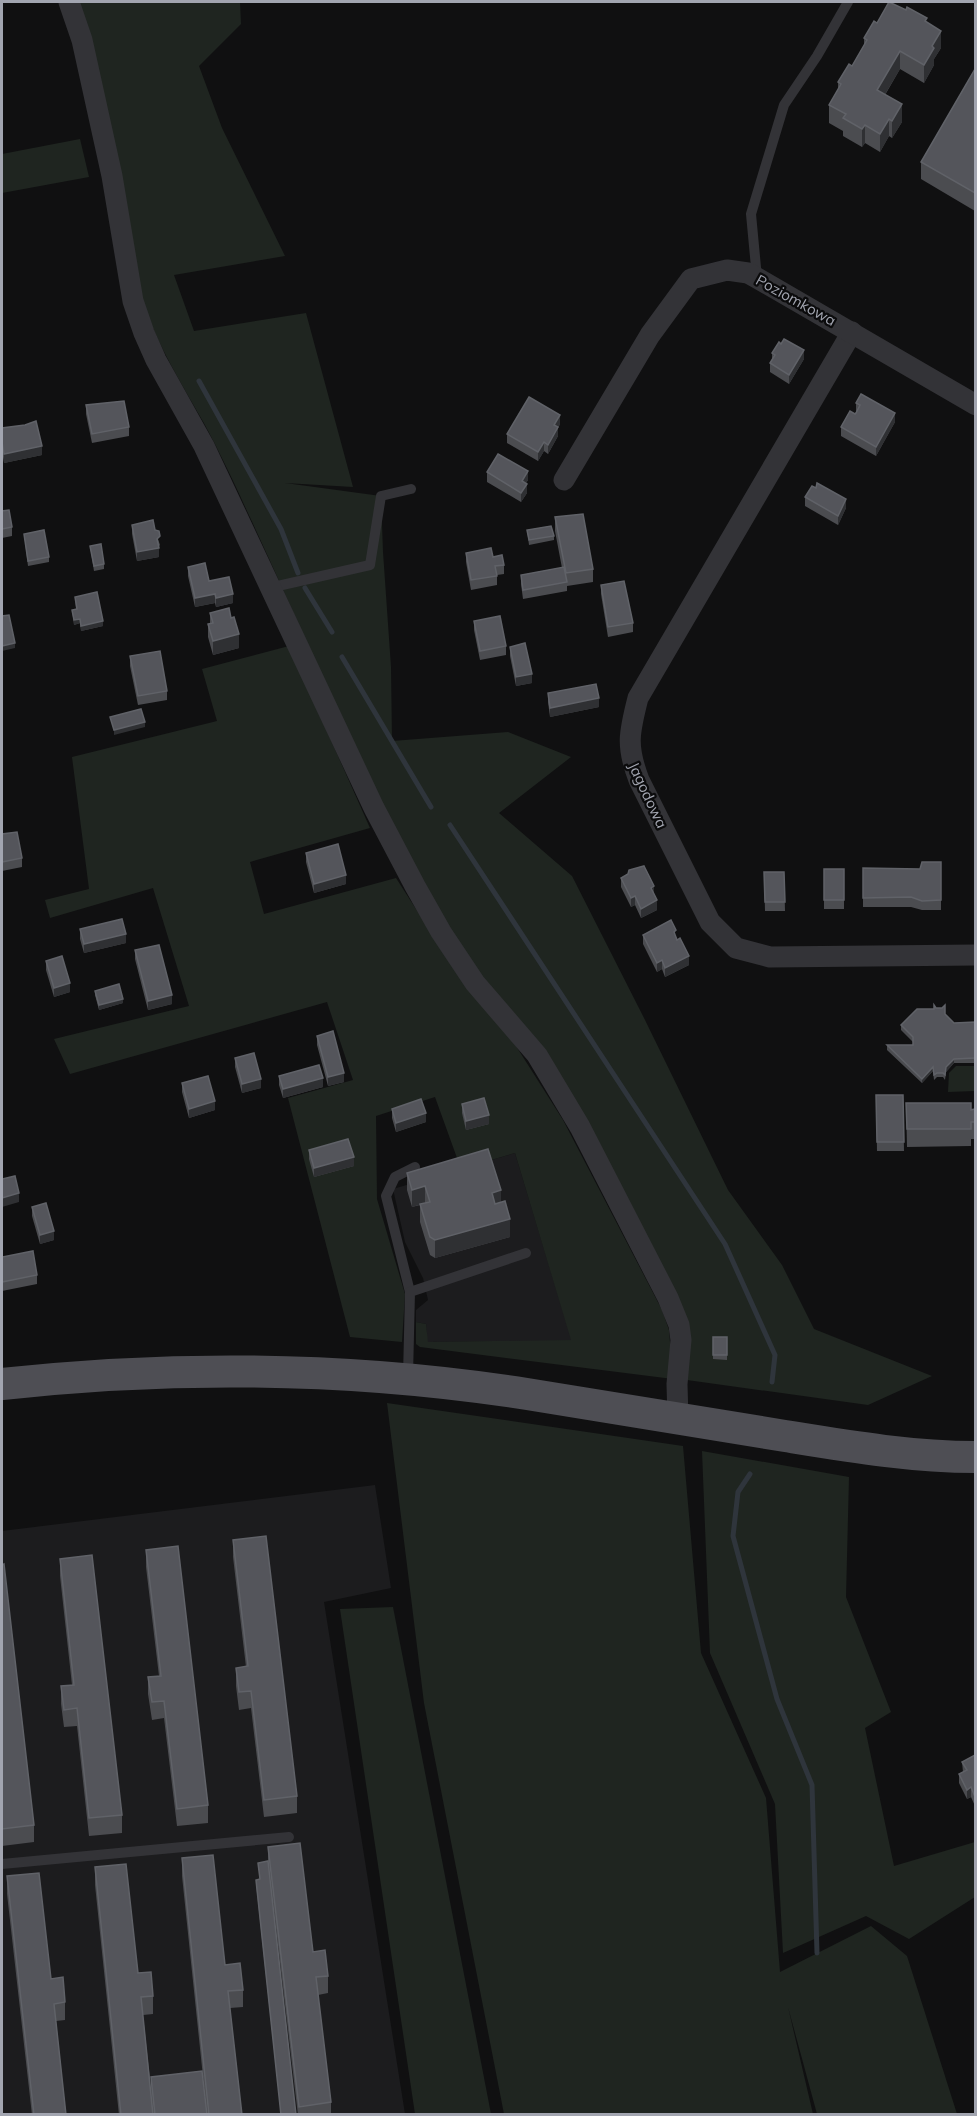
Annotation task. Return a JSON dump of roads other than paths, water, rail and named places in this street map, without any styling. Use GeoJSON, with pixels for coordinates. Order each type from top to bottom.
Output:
{"type":"FeatureCollection","features":[{"type":"Feature","properties":{"kind":"main road"},"geometry":{"type":"LineString","coordinates":[[2,1384],[90,1376],[184,1372],[306,1373],[408,1380],[525,1394],[838,1444],[975,1457]]}},
{"type":"Feature","properties":{"kind":"street"},"geometry":{"type":"LineString","coordinates":[[69,2],[82,40],[112,176],[133,301],[156,360],[204,446],[374,808],[420,895],[441,932],[475,983],[537,1054],[580,1127],[668,1298],[679,1325],[681,1340],[677,1384],[678,1420]]}},
{"type":"Feature","properties":{"kind":"street","name":"Poziomkowa"},"geometry":{"type":"LineString","coordinates":[[564,480],[650,334],[692,279],[727,270],[748,273],[975,405]]}},
{"type":"Feature","properties":{"kind":"street","name":"Jagodowa"},"geometry":{"type":"LineString","coordinates":[[852,332],[638,698],[629,737],[630,758],[710,922],[736,948],[770,957],[975,955]]}},
{"type":"Feature","properties":{"kind":"lane"},"geometry":{"type":"LineString","coordinates":[[757,278],[751,214],[784,105],[817,57],[848,2]]}},
{"type":"Feature","properties":{"kind":"lane"},"geometry":{"type":"LineString","coordinates":[[269,588],[370,565],[381,496],[411,489]]}},
{"type":"Feature","properties":{"kind":"lane"},"geometry":{"type":"LineString","coordinates":[[408,1380],[410,1292],[386,1196],[395,1177],[415,1167]]}},
{"type":"Feature","properties":{"kind":"lane"},"geometry":{"type":"LineString","coordinates":[[410,1292],[526,1253]]}},
{"type":"Feature","properties":{"kind":"lane"},"geometry":{"type":"LineString","coordinates":[[2,1863],[289,1837]]}},
{"type":"Feature","properties":{"kind":"waterway"},"geometry":{"type":"LineString","coordinates":[[199,381],[281,529],[298,573]]}},
{"type":"Feature","properties":{"kind":"waterway"},"geometry":{"type":"LineString","coordinates":[[305,588],[332,632]]}},
{"type":"Feature","properties":{"kind":"waterway"},"geometry":{"type":"LineString","coordinates":[[342,657],[431,807]]}},
{"type":"Feature","properties":{"kind":"waterway"},"geometry":{"type":"LineString","coordinates":[[450,825],[725,1244],[775,1355],[772,1382]]}},
{"type":"Feature","properties":{"kind":"waterway"},"geometry":{"type":"LineString","coordinates":[[750,1474],[738,1492],[733,1536],[777,1699],[812,1785],[817,1953]]}}]}
